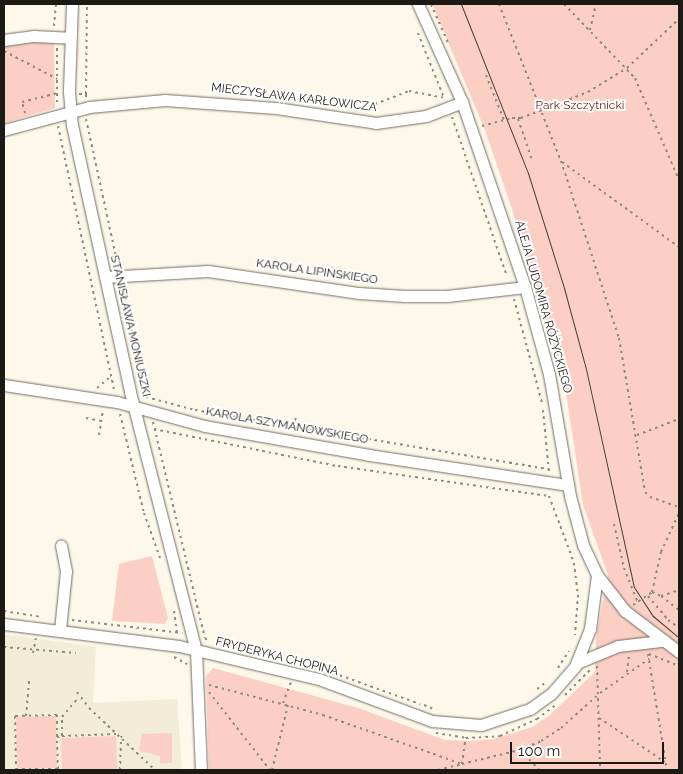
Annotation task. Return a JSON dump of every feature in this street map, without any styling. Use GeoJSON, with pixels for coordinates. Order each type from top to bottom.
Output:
{"type":"FeatureCollection","features":[{"type":"Feature","properties":{"kind":"street","name":"STANISŁAWA MONIUSZKI"},"geometry":{"type":"LineString","coordinates":[[72,4],[69,38],[70,111],[134,407],[196,651],[200,770]]}},
{"type":"Feature","properties":{"kind":"street","name":"ALEJA LUDOMIRA RÓŻYCKIEGO"},"geometry":{"type":"LineString","coordinates":[[418,4],[462,102],[525,287],[552,389],[568,485],[578,529],[597,575],[625,611],[661,641],[679,652]]}},
{"type":"Feature","properties":{"kind":"street"},"geometry":{"type":"LineString","coordinates":[[4,40],[69,38]]}},
{"type":"Feature","properties":{"kind":"street","name":"MIECZYSŁAWA KARŁOWICZA"},"geometry":{"type":"LineString","coordinates":[[4,130],[70,111],[165,100],[212,102],[376,123],[426,116],[446,103],[462,102]]}},
{"type":"Feature","properties":{"kind":"street","name":"KAROLA LIPIŃSKIEGO"},"geometry":{"type":"LineString","coordinates":[[105,277],[208,271],[359,294],[406,296],[447,296],[525,287]]}},
{"type":"Feature","properties":{"kind":"street","name":"KAROLA SZYMANOWSKIEGO"},"geometry":{"type":"LineString","coordinates":[[4,385],[134,407],[205,426],[369,456],[568,485]]}},
{"type":"Feature","properties":{"kind":"street"},"geometry":{"type":"LineString","coordinates":[[61,545],[66,571],[61,624]]}},
{"type":"Feature","properties":{"kind":"street","name":"FRYDERYKA CHOPINA"},"geometry":{"type":"LineString","coordinates":[[4,624],[61,624],[196,651],[319,679],[432,721],[468,725],[498,722],[530,709],[551,694],[577,663],[590,629],[597,575]]}},
{"type":"Feature","properties":{"kind":"street","name":"FRYDERYKA CHOPINA"},"geometry":{"type":"LineString","coordinates":[[577,663],[618,646],[661,641]]}},
{"type":"Feature","properties":{"kind":"path"},"geometry":{"type":"LineString","coordinates":[[56,4],[55,37],[58,107]]}},
{"type":"Feature","properties":{"kind":"path"},"geometry":{"type":"LineString","coordinates":[[86,101],[87,4]]}},
{"type":"Feature","properties":{"kind":"path"},"geometry":{"type":"LineString","coordinates":[[499,4],[561,161],[619,338],[637,435],[645,492],[650,497],[679,507]]}},
{"type":"Feature","properties":{"kind":"path"},"geometry":{"type":"LineString","coordinates":[[564,4],[635,78],[679,180]]}},
{"type":"Feature","properties":{"kind":"path"},"geometry":{"type":"LineString","coordinates":[[590,30],[596,4]]}},
{"type":"Feature","properties":{"kind":"path"},"geometry":{"type":"LineString","coordinates":[[482,126],[504,120],[518,119],[588,92],[627,68],[679,19]]}},
{"type":"Feature","properties":{"kind":"path"},"geometry":{"type":"LineString","coordinates":[[416,29],[456,124]]}},
{"type":"Feature","properties":{"kind":"path"},"geometry":{"type":"LineString","coordinates":[[4,51],[57,79]]}},
{"type":"Feature","properties":{"kind":"path"},"geometry":{"type":"LineString","coordinates":[[486,76],[504,120]]}},
{"type":"Feature","properties":{"kind":"path"},"geometry":{"type":"LineString","coordinates":[[375,104],[409,91],[446,103]]}},
{"type":"Feature","properties":{"kind":"path"},"geometry":{"type":"LineString","coordinates":[[27,123],[22,102],[57,92]]}},
{"type":"Feature","properties":{"kind":"path"},"geometry":{"type":"LineString","coordinates":[[79,94],[86,94]]}},
{"type":"Feature","properties":{"kind":"path"},"geometry":{"type":"LineString","coordinates":[[85,114],[119,270]]}},
{"type":"Feature","properties":{"kind":"path"},"geometry":{"type":"LineString","coordinates":[[518,119],[532,160]]}},
{"type":"Feature","properties":{"kind":"path"},"geometry":{"type":"LineString","coordinates":[[57,122],[115,396]]}},
{"type":"Feature","properties":{"kind":"path"},"geometry":{"type":"LineString","coordinates":[[561,161],[679,247]]}},
{"type":"Feature","properties":{"kind":"path"},"geometry":{"type":"LineString","coordinates":[[121,281],[148,405]]}},
{"type":"Feature","properties":{"kind":"path"},"geometry":{"type":"LineString","coordinates":[[93,391],[110,377]]}},
{"type":"Feature","properties":{"kind":"path"},"geometry":{"type":"LineString","coordinates":[[139,388],[144,388]]}},
{"type":"Feature","properties":{"kind":"path"},"geometry":{"type":"LineString","coordinates":[[146,397],[195,410],[294,428],[549,469]]}},
{"type":"Feature","properties":{"kind":"path"},"geometry":{"type":"LineString","coordinates":[[118,409],[144,513],[162,562]]}},
{"type":"Feature","properties":{"kind":"path"},"geometry":{"type":"LineString","coordinates":[[99,435],[103,410]]}},
{"type":"Feature","properties":{"kind":"path"},"geometry":{"type":"LineString","coordinates":[[294,428],[296,416]]}},
{"type":"Feature","properties":{"kind":"path"},"geometry":{"type":"LineString","coordinates":[[86,418],[93,417],[92,420],[101,421]]}},
{"type":"Feature","properties":{"kind":"path"},"geometry":{"type":"LineString","coordinates":[[637,435],[679,419]]}},
{"type":"Feature","properties":{"kind":"path"},"geometry":{"type":"LineString","coordinates":[[154,425],[205,638],[209,642]]}},
{"type":"Feature","properties":{"kind":"path"},"geometry":{"type":"LineString","coordinates":[[154,429],[338,466],[549,496],[574,563],[578,612],[573,641]]}},
{"type":"Feature","properties":{"kind":"path"},"geometry":{"type":"LineString","coordinates":[[630,606],[652,592],[661,552],[679,514]]}},
{"type":"Feature","properties":{"kind":"path"},"geometry":{"type":"LineString","coordinates":[[614,524],[624,568],[638,602]]}},
{"type":"Feature","properties":{"kind":"path"},"geometry":{"type":"LineString","coordinates":[[661,596],[679,590]]}},
{"type":"Feature","properties":{"kind":"path"},"geometry":{"type":"LineString","coordinates":[[652,592],[661,596],[679,610]]}},
{"type":"Feature","properties":{"kind":"path"},"geometry":{"type":"LineString","coordinates":[[648,595],[663,614],[679,628]]}},
{"type":"Feature","properties":{"kind":"path"},"geometry":{"type":"LineString","coordinates":[[61,624],[177,632],[172,604]]}},
{"type":"Feature","properties":{"kind":"path"},"geometry":{"type":"LineString","coordinates":[[4,611],[43,618]]}},
{"type":"Feature","properties":{"kind":"path"},"geometry":{"type":"LineString","coordinates":[[33,653],[36,637]]}},
{"type":"Feature","properties":{"kind":"path"},"geometry":{"type":"LineString","coordinates":[[208,646],[206,641],[297,660],[441,711]]}},
{"type":"Feature","properties":{"kind":"path"},"geometry":{"type":"LineString","coordinates":[[4,647],[76,653]]}},
{"type":"Feature","properties":{"kind":"path"},"geometry":{"type":"LineString","coordinates":[[558,668],[570,649]]}},
{"type":"Feature","properties":{"kind":"path"},"geometry":{"type":"LineString","coordinates":[[626,672],[629,653]]}},
{"type":"Feature","properties":{"kind":"path"},"geometry":{"type":"LineString","coordinates":[[667,770],[648,654],[679,666]]}},
{"type":"Feature","properties":{"kind":"path"},"geometry":{"type":"LineString","coordinates":[[174,657],[184,664]]}},
{"type":"Feature","properties":{"kind":"path"},"geometry":{"type":"LineString","coordinates":[[296,665],[297,660]]}},
{"type":"Feature","properties":{"kind":"path"},"geometry":{"type":"LineString","coordinates":[[597,665],[600,770]]}},
{"type":"Feature","properties":{"kind":"path"},"geometry":{"type":"LineString","coordinates":[[26,716],[29,680]]}},
{"type":"Feature","properties":{"kind":"path"},"geometry":{"type":"LineString","coordinates":[[198,685],[209,685],[209,692],[271,770]]}},
{"type":"Feature","properties":{"kind":"path"},"geometry":{"type":"LineString","coordinates":[[283,703],[288,687]]}},
{"type":"Feature","properties":{"kind":"path"},"geometry":{"type":"LineString","coordinates":[[77,692],[155,770]]}},
{"type":"Feature","properties":{"kind":"path"},"geometry":{"type":"LineString","coordinates":[[62,736],[62,717],[77,699]]}},
{"type":"Feature","properties":{"kind":"path"},"geometry":{"type":"LineString","coordinates":[[271,770],[288,705]]}},
{"type":"Feature","properties":{"kind":"path"},"geometry":{"type":"LineString","coordinates":[[15,716],[57,716],[57,737],[58,769],[16,769],[15,716]]}},
{"type":"Feature","properties":{"kind":"path"},"geometry":{"type":"LineString","coordinates":[[599,718],[665,762]]}},
{"type":"Feature","properties":{"kind":"path"},"geometry":{"type":"LineString","coordinates":[[438,770],[462,764],[468,725]]}},
{"type":"Feature","properties":{"kind":"path"},"geometry":{"type":"LineString","coordinates":[[57,737],[118,733]]}},
{"type":"Feature","properties":{"kind":"path"},"geometry":{"type":"LineString","coordinates":[[120,770],[121,736]]}},
{"type":"Feature","properties":{"kind":"path"},"geometry":{"type":"LineString","coordinates":[[520,750],[539,770]]}},
{"type":"Feature","properties":{"kind":"shaded area"},"geometry":{"type":"Polygon","coordinates":[[[4,634],[96,647],[93,703],[177,699],[182,770],[4,770],[4,634]]]}},
{"type":"Feature","properties":{"kind":"green space","name":"Park Szczytnicki"},"geometry":{"type":"Polygon","coordinates":[[[432,4],[679,4],[679,770],[209,770],[206,676],[213,668],[358,708],[445,740],[470,741],[494,739],[532,727],[550,715],[595,672],[596,637],[608,575],[583,505],[567,399],[512,209],[485,130],[432,4]]]}},
{"type":"Feature","properties":{"kind":"green space"},"geometry":{"type":"Polygon","coordinates":[[[54,42],[55,108],[4,123],[4,44],[54,42]]]}},
{"type":"Feature","properties":{"kind":"green space"},"geometry":{"type":"Polygon","coordinates":[[[152,556],[168,618],[165,624],[112,621],[119,564],[152,556]]]}},
{"type":"Feature","properties":{"kind":"green space"},"geometry":{"type":"Polygon","coordinates":[[[56,716],[57,768],[17,769],[16,717],[56,716]]]}},
{"type":"Feature","properties":{"kind":"green space"},"geometry":{"type":"Polygon","coordinates":[[[172,733],[172,763],[160,763],[160,756],[139,751],[142,734],[172,733]]]}},
{"type":"Feature","properties":{"kind":"green space"},"geometry":{"type":"Polygon","coordinates":[[[116,736],[117,770],[62,770],[61,738],[116,736]]]}},
{"type":"Feature","properties":{"kind":"tram line"},"geometry":{"type":"LineString","coordinates":[[461,4],[528,173],[564,288],[586,369],[634,587],[653,616],[679,638]]}}]}
